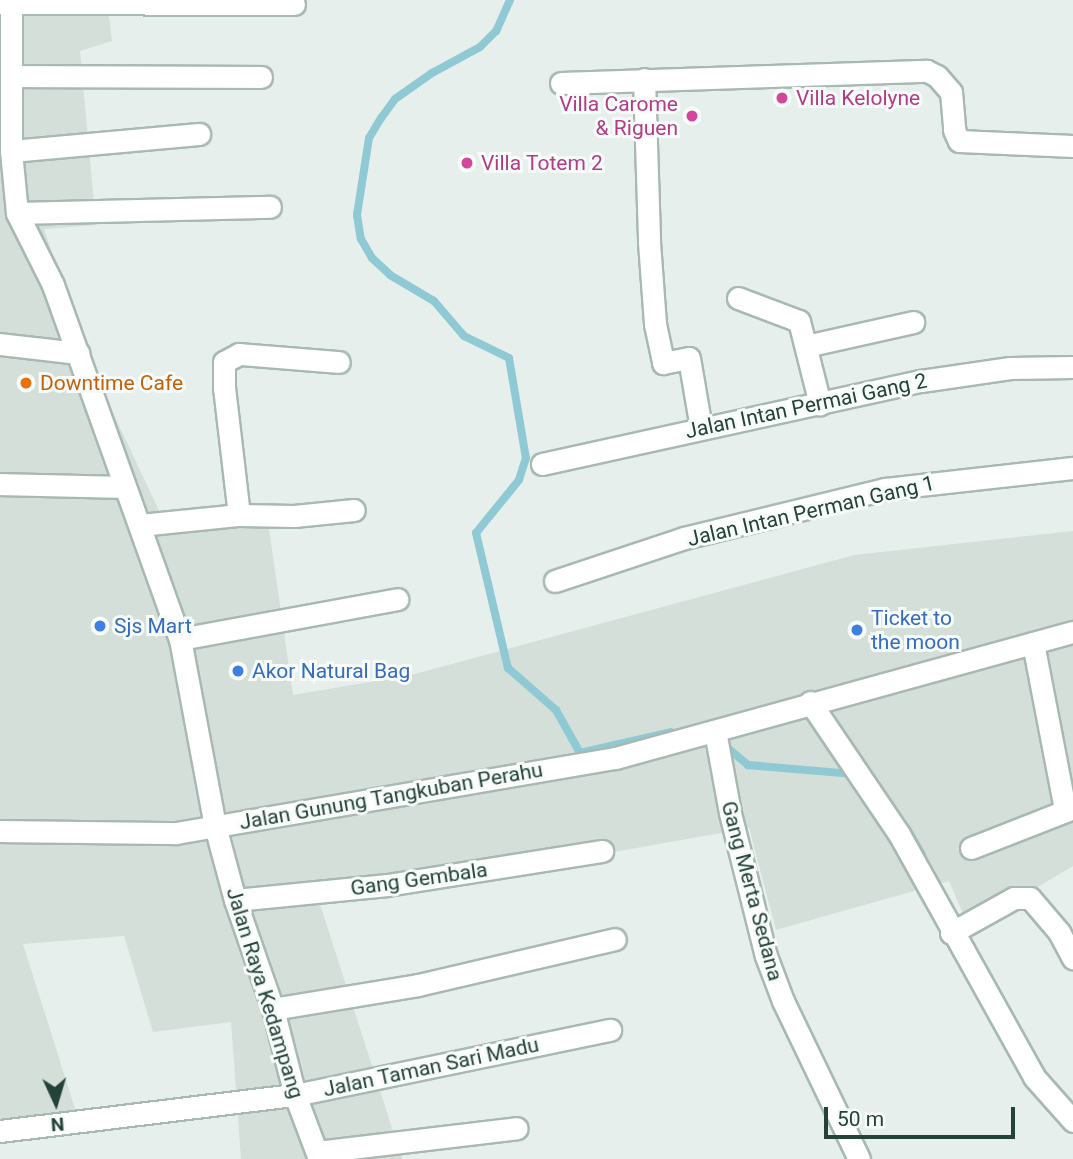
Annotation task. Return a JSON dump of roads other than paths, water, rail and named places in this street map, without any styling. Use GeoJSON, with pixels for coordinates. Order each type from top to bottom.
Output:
{"type":"FeatureCollection","features":[{"type":"Feature","properties":{"kind":"street"},"geometry":{"type":"LineString","coordinates":[[7,3],[294,4]]}},
{"type":"Feature","properties":{"kind":"street","name":"Jalan Gunung Tangkuban Perahu"},"geometry":{"type":"LineString","coordinates":[[7,3],[11,151],[18,213],[53,285],[180,639],[215,826],[615,758],[810,702],[1073,632]]}},
{"type":"Feature","properties":{"kind":"street"},"geometry":{"type":"LineString","coordinates":[[561,83],[928,71],[937,76],[951,92],[954,130],[957,139],[963,144],[1073,146]]}},
{"type":"Feature","properties":{"kind":"street"},"geometry":{"type":"LineString","coordinates":[[11,76],[261,77]]}},
{"type":"Feature","properties":{"kind":"street"},"geometry":{"type":"LineString","coordinates":[[644,79],[649,242],[655,324],[663,363],[689,358],[701,428]]}},
{"type":"Feature","properties":{"kind":"street"},"geometry":{"type":"LineString","coordinates":[[11,151],[199,134]]}},
{"type":"Feature","properties":{"kind":"street"},"geometry":{"type":"LineString","coordinates":[[18,213],[270,207]]}},
{"type":"Feature","properties":{"kind":"street"},"geometry":{"type":"LineString","coordinates":[[738,298],[799,321],[820,404]]}},
{"type":"Feature","properties":{"kind":"street"},"geometry":{"type":"LineString","coordinates":[[806,346],[913,322]]}},
{"type":"Feature","properties":{"kind":"street"},"geometry":{"type":"LineString","coordinates":[[0,344],[78,354]]}},
{"type":"Feature","properties":{"kind":"street"},"geometry":{"type":"LineString","coordinates":[[239,515],[223,362],[239,354],[339,362]]}},
{"type":"Feature","properties":{"kind":"street","name":"Jalan Intan Permai Gang 2"},"geometry":{"type":"LineString","coordinates":[[542,464],[968,373],[1010,368],[1073,367]]}},
{"type":"Feature","properties":{"kind":"street","name":"Jalan Intan Perman Gang 1"},"geometry":{"type":"LineString","coordinates":[[555,581],[684,538],[885,489],[1073,468]]}},
{"type":"Feature","properties":{"kind":"street"},"geometry":{"type":"LineString","coordinates":[[0,484],[125,487]]}},
{"type":"Feature","properties":{"kind":"street"},"geometry":{"type":"LineString","coordinates":[[140,525],[239,515],[294,516],[354,510]]}},
{"type":"Feature","properties":{"kind":"street"},"geometry":{"type":"LineString","coordinates":[[180,639],[397,599]]}},
{"type":"Feature","properties":{"kind":"street"},"geometry":{"type":"LineString","coordinates":[[971,848],[1069,808],[1032,643]]}},
{"type":"Feature","properties":{"kind":"street"},"geometry":{"type":"LineString","coordinates":[[810,702],[898,834],[951,933],[1034,1077],[1073,1121]]}},
{"type":"Feature","properties":{"kind":"street","name":"Gang Merta Sedana"},"geometry":{"type":"LineString","coordinates":[[715,731],[730,813],[766,956],[783,1001],[859,1159]]}},
{"type":"Feature","properties":{"kind":"street"},"geometry":{"type":"LineString","coordinates":[[0,831],[132,835],[176,833],[215,826]]}},
{"type":"Feature","properties":{"kind":"street","name":"Jalan Raya Kedampang"},"geometry":{"type":"LineString","coordinates":[[215,826],[235,900],[272,1009],[295,1095],[318,1156]]}},
{"type":"Feature","properties":{"kind":"street","name":"Gang Gembala"},"geometry":{"type":"LineString","coordinates":[[235,900],[374,887],[602,852]]}},
{"type":"Feature","properties":{"kind":"street"},"geometry":{"type":"LineString","coordinates":[[951,933],[1014,898],[1030,898],[1059,932],[1073,958]]}},
{"type":"Feature","properties":{"kind":"street"},"geometry":{"type":"LineString","coordinates":[[272,1009],[418,985],[615,939]]}},
{"type":"Feature","properties":{"kind":"street","name":"Jalan Taman Sari Madu"},"geometry":{"type":"LineString","coordinates":[[0,1131],[295,1095],[610,1030]]}},
{"type":"Feature","properties":{"kind":"street"},"geometry":{"type":"LineString","coordinates":[[318,1156],[517,1128]]}},
{"type":"Feature","properties":{"kind":"waterway"},"geometry":{"type":"LineString","coordinates":[[510,0],[496,31],[480,47],[432,73],[395,99],[381,118],[369,138],[357,215],[361,239],[372,258],[390,275],[434,301],[464,336],[509,358],[526,458],[519,480],[476,533],[508,668],[556,710],[580,753],[671,732]]}},
{"type":"Feature","properties":{"kind":"waterway"},"geometry":{"type":"LineString","coordinates":[[723,744],[748,765],[852,774]]}},
{"type":"Feature","properties":{"kind":"waterway"},"geometry":{"type":"LineString","coordinates":[[906,827],[922,855]]}},
{"type":"Feature","properties":{"kind":"place","name":"Villa Kelolyne"},"geometry":{"type":"Point","coordinates":[782,98]}},
{"type":"Feature","properties":{"kind":"place","name":"Villa Carome & Riguen"},"geometry":{"type":"Point","coordinates":[692,116]}},
{"type":"Feature","properties":{"kind":"place","name":"Villa Totem 2"},"geometry":{"type":"Point","coordinates":[467,163]}},
{"type":"Feature","properties":{"kind":"place","name":"Downtime Cafe"},"geometry":{"type":"Point","coordinates":[26,383]}},
{"type":"Feature","properties":{"kind":"place","name":"Sjs Mart"},"geometry":{"type":"Point","coordinates":[100,626]}},
{"type":"Feature","properties":{"kind":"place","name":"Ticket to the moon"},"geometry":{"type":"Point","coordinates":[857,630]}},
{"type":"Feature","properties":{"kind":"place","name":"Akor Natural Bag"},"geometry":{"type":"Point","coordinates":[238,671]}}]}
